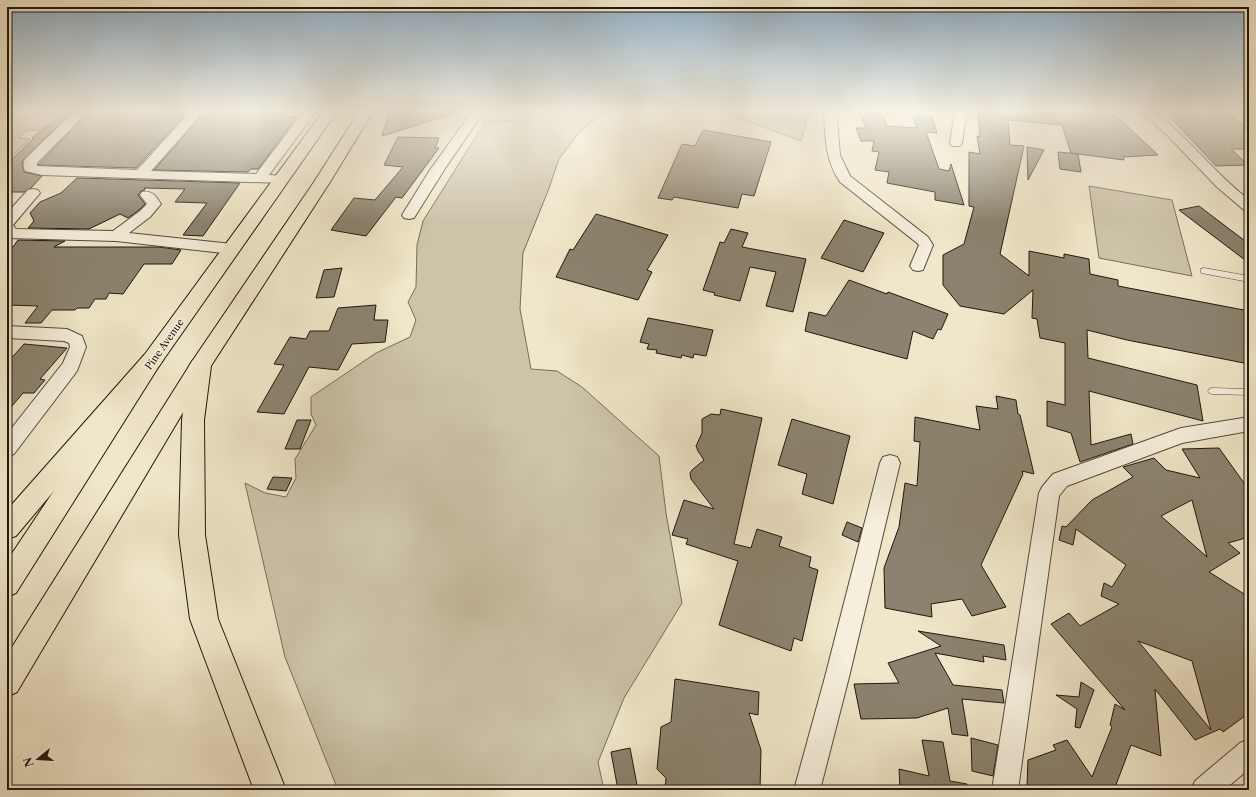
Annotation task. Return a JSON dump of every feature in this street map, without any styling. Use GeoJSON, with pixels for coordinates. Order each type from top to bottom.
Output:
{"type":"FeatureCollection","features":[{"type":"Feature","properties":{"kind":"main road","name":"Pine Avenue"},"geometry":{"type":"LineString","coordinates":[[7,584],[152,360],[304,147]]}},
{"type":"Feature","properties":{"kind":"main road"},"geometry":{"type":"LineString","coordinates":[[7,682],[200,366],[344,147]]}},
{"type":"Feature","properties":{"kind":"main road"},"geometry":{"type":"LineString","coordinates":[[7,528],[152,360]]}},
{"type":"Feature","properties":{"kind":"main road"},"geometry":{"type":"LineString","coordinates":[[200,366],[193,420],[192,535],[204,619],[270,790]]}},
{"type":"Feature","properties":{"kind":"street"},"geometry":{"type":"LineString","coordinates":[[45,147],[30,162],[30,168],[42,171],[282,179]]}},
{"type":"Feature","properties":{"kind":"street"},"geometry":{"type":"LineString","coordinates":[[141,174],[165,147]]}},
{"type":"Feature","properties":{"kind":"street"},"geometry":{"type":"LineString","coordinates":[[260,178],[283,147]]}},
{"type":"Feature","properties":{"kind":"street"},"geometry":{"type":"LineString","coordinates":[[409,215],[453,147]]}},
{"type":"Feature","properties":{"kind":"street"},"geometry":{"type":"LineString","coordinates":[[832,147],[838,170],[845,179],[924,240],[926,245],[918,266]]}},
{"type":"Feature","properties":{"kind":"street"},"geometry":{"type":"LineString","coordinates":[[1187,147],[1225,188],[1249,206]]}},
{"type":"Feature","properties":{"kind":"street"},"geometry":{"type":"LineString","coordinates":[[7,222],[33,192]]}},
{"type":"Feature","properties":{"kind":"street"},"geometry":{"type":"LineString","coordinates":[[116,236],[145,214],[154,204],[146,195]]}},
{"type":"Feature","properties":{"kind":"street"},"geometry":{"type":"LineString","coordinates":[[7,227],[11,234],[116,236],[232,248]]}},
{"type":"Feature","properties":{"kind":"street"},"geometry":{"type":"LineString","coordinates":[[7,332],[67,335],[76,340],[78,347],[71,366],[7,448]]}},
{"type":"Feature","properties":{"kind":"street"},"geometry":{"type":"LineString","coordinates":[[1005,790],[1048,493],[1060,480],[1181,436],[1249,424]]}},
{"type":"Feature","properties":{"kind":"street"},"geometry":{"type":"LineString","coordinates":[[807,790],[837,677],[890,463]]}},
{"type":"Feature","properties":{"kind":"street"},"geometry":{"type":"LineString","coordinates":[[1204,790],[1249,752]]}},
{"type":"Feature","properties":{"kind":"lane"},"geometry":{"type":"LineString","coordinates":[[1204,270],[1249,279]]}},
{"type":"Feature","properties":{"kind":"lane"},"geometry":{"type":"LineString","coordinates":[[1212,391],[1249,392]]}},
{"type":"Feature","properties":{"kind":"shaded area"},"geometry":{"type":"Polygon","coordinates":[[[7,147],[21,147],[7,161],[7,147]]]}},
{"type":"Feature","properties":{"kind":"shaded area"},"geometry":{"type":"Polygon","coordinates":[[[469,147],[568,147],[559,159],[523,253],[520,309],[531,369],[557,371],[582,387],[659,456],[666,513],[682,603],[624,698],[598,762],[604,790],[338,790],[285,657],[245,483],[265,493],[286,497],[296,478],[295,459],[316,425],[311,414],[311,397],[376,353],[410,337],[416,320],[408,302],[416,287],[417,245],[423,221],[469,147]]]}},
{"type":"Feature","properties":{"kind":"shaded area"},"geometry":{"type":"Polygon","coordinates":[[[1089,186],[1172,200],[1192,276],[1099,258],[1089,186]]]}},
{"type":"Feature","properties":{"kind":"building"},"geometry":{"type":"Polygon","coordinates":[[[24,147],[36,147],[23,160],[22,165],[24,172],[42,176],[31,188],[24,192],[7,192],[7,164],[24,147]]]}},
{"type":"Feature","properties":{"kind":"building"},"geometry":{"type":"Polygon","coordinates":[[[55,147],[155,147],[136,168],[38,165],[55,147]]]}},
{"type":"Feature","properties":{"kind":"building"},"geometry":{"type":"Polygon","coordinates":[[[174,147],[274,147],[258,169],[251,169],[248,172],[154,170],[174,147]]]}},
{"type":"Feature","properties":{"kind":"building"},"geometry":{"type":"Polygon","coordinates":[[[393,147],[439,148],[402,198],[396,197],[366,236],[331,230],[354,198],[375,200],[403,167],[384,165],[393,147]]]}},
{"type":"Feature","properties":{"kind":"building"},"geometry":{"type":"Polygon","coordinates":[[[681,147],[769,147],[754,196],[742,194],[738,208],[674,197],[672,200],[658,198],[681,147]]]}},
{"type":"Feature","properties":{"kind":"building"},"geometry":{"type":"Polygon","coordinates":[[[873,147],[931,147],[939,169],[949,171],[951,164],[964,205],[935,200],[935,192],[887,183],[889,172],[875,170],[879,152],[872,151],[873,147]]]}},
{"type":"Feature","properties":{"kind":"building"},"geometry":{"type":"Polygon","coordinates":[[[979,147],[1024,147],[1000,254],[1029,276],[1029,251],[1064,258],[1064,254],[1089,259],[1090,274],[1118,280],[1118,286],[1249,311],[1249,364],[1127,340],[1087,330],[1088,358],[1197,385],[1203,421],[1089,391],[1091,445],[1131,434],[1133,444],[1080,462],[1071,433],[1047,426],[1047,401],[1065,405],[1065,343],[1040,338],[1037,319],[1032,318],[1033,290],[1004,314],[960,306],[943,285],[943,255],[964,244],[974,207],[969,206],[969,152],[980,154],[979,147]]]}},
{"type":"Feature","properties":{"kind":"building"},"geometry":{"type":"Polygon","coordinates":[[[1027,147],[1044,150],[1028,180],[1027,147]]]}},
{"type":"Feature","properties":{"kind":"building"},"geometry":{"type":"Polygon","coordinates":[[[1069,147],[1150,147],[1158,155],[1123,157],[1124,160],[1071,153],[1069,147]]]}},
{"type":"Feature","properties":{"kind":"building"},"geometry":{"type":"Polygon","coordinates":[[[1198,147],[1249,147],[1249,149],[1231,149],[1248,165],[1216,166],[1198,147]]]}},
{"type":"Feature","properties":{"kind":"building"},"geometry":{"type":"Polygon","coordinates":[[[1058,152],[1078,154],[1081,172],[1060,169],[1058,152]]]}},
{"type":"Feature","properties":{"kind":"building"},"geometry":{"type":"Polygon","coordinates":[[[77,178],[240,183],[203,236],[183,235],[207,203],[175,202],[185,189],[144,188],[145,190],[141,191],[138,195],[145,204],[139,210],[128,218],[120,214],[89,229],[28,228],[34,221],[30,213],[40,202],[61,193],[77,178]]]}},
{"type":"Feature","properties":{"kind":"building"},"geometry":{"type":"Polygon","coordinates":[[[1199,206],[1249,244],[1249,263],[1179,210],[1199,206]]]}},
{"type":"Feature","properties":{"kind":"building"},"geometry":{"type":"Polygon","coordinates":[[[596,214],[668,235],[647,270],[652,272],[638,300],[556,277],[570,249],[573,250],[596,214]]]}},
{"type":"Feature","properties":{"kind":"building"},"geometry":{"type":"Polygon","coordinates":[[[844,220],[884,233],[863,272],[821,258],[844,220]]]}},
{"type":"Feature","properties":{"kind":"building"},"geometry":{"type":"Polygon","coordinates":[[[731,229],[748,233],[742,247],[806,259],[793,312],[766,306],[776,272],[750,267],[740,301],[714,295],[715,293],[703,290],[720,242],[724,243],[731,229]]]}},
{"type":"Feature","properties":{"kind":"building"},"geometry":{"type":"Polygon","coordinates":[[[18,240],[65,241],[54,247],[159,247],[181,250],[172,264],[144,264],[123,294],[109,293],[106,299],[95,299],[89,308],[77,308],[75,310],[52,310],[41,323],[25,323],[38,306],[7,305],[7,246],[13,247],[18,240]]]}},
{"type":"Feature","properties":{"kind":"building"},"geometry":{"type":"Polygon","coordinates":[[[342,268],[334,297],[316,298],[324,270],[342,268]]]}},
{"type":"Feature","properties":{"kind":"building"},"geometry":{"type":"Polygon","coordinates":[[[849,280],[887,294],[888,292],[948,314],[941,330],[938,329],[933,339],[913,331],[907,359],[805,331],[809,312],[826,316],[849,280]]]}},
{"type":"Feature","properties":{"kind":"building"},"geometry":{"type":"Polygon","coordinates":[[[376,305],[374,320],[388,320],[385,342],[352,344],[338,370],[309,367],[284,414],[257,412],[284,365],[274,364],[290,337],[306,339],[310,331],[329,331],[338,308],[376,305]]]}},
{"type":"Feature","properties":{"kind":"building"},"geometry":{"type":"Polygon","coordinates":[[[648,318],[713,330],[706,356],[694,354],[693,358],[682,355],[681,358],[656,353],[657,350],[647,349],[649,344],[640,342],[648,318]]]}},
{"type":"Feature","properties":{"kind":"building"},"geometry":{"type":"Polygon","coordinates":[[[24,344],[67,348],[40,379],[45,380],[34,393],[23,393],[7,412],[7,363],[24,344]]]}},
{"type":"Feature","properties":{"kind":"building"},"geometry":{"type":"Polygon","coordinates":[[[996,396],[1016,400],[1018,414],[1020,415],[1034,474],[1022,471],[1023,474],[981,565],[1006,607],[972,616],[962,599],[931,604],[932,617],[885,608],[884,568],[899,527],[905,483],[917,486],[920,442],[914,441],[915,417],[980,430],[976,406],[998,409],[996,396]]]}},
{"type":"Feature","properties":{"kind":"building"},"geometry":{"type":"Polygon","coordinates":[[[721,409],[762,418],[734,544],[751,548],[757,529],[782,537],[779,546],[811,557],[809,567],[818,570],[802,641],[794,638],[791,651],[719,625],[738,561],[686,544],[688,539],[672,535],[684,500],[714,509],[691,479],[690,473],[704,460],[696,446],[702,433],[702,419],[711,414],[720,415],[721,409]]]}},
{"type":"Feature","properties":{"kind":"building"},"geometry":{"type":"Polygon","coordinates":[[[792,419],[850,436],[833,504],[802,494],[807,474],[778,465],[792,419]]]}},
{"type":"Feature","properties":{"kind":"building"},"geometry":{"type":"Polygon","coordinates":[[[297,420],[311,420],[300,449],[285,449],[297,420]]]}},
{"type":"Feature","properties":{"kind":"building"},"geometry":{"type":"Polygon","coordinates":[[[1219,448],[1249,490],[1249,537],[1228,543],[1240,553],[1209,572],[1249,597],[1249,713],[1223,732],[1220,729],[1195,740],[1155,689],[1161,756],[1131,745],[1114,790],[1042,790],[1027,786],[1028,760],[1056,750],[1053,745],[1067,740],[1092,777],[1112,727],[1110,725],[1115,704],[1125,710],[1051,624],[1069,613],[1080,626],[1119,604],[1101,596],[1104,583],[1112,587],[1126,565],[1076,529],[1073,545],[1059,540],[1062,526],[1066,527],[1092,500],[1133,477],[1123,467],[1154,458],[1166,470],[1200,478],[1182,449],[1219,448]],[[1192,500],[1161,516],[1207,557],[1192,500]],[[1138,641],[1211,730],[1192,661],[1138,641]]]}},
{"type":"Feature","properties":{"kind":"building"},"geometry":{"type":"Polygon","coordinates":[[[273,477],[292,478],[286,491],[267,489],[273,477]]]}},
{"type":"Feature","properties":{"kind":"building"},"geometry":{"type":"Polygon","coordinates":[[[847,522],[862,528],[858,542],[842,535],[847,522]]]}},
{"type":"Feature","properties":{"kind":"building"},"geometry":{"type":"Polygon","coordinates":[[[918,631],[1004,645],[1006,660],[983,656],[984,662],[935,653],[953,685],[1002,690],[1004,703],[962,699],[968,736],[952,734],[948,708],[917,718],[861,719],[854,684],[899,683],[888,663],[941,646],[918,631]]]}},
{"type":"Feature","properties":{"kind":"building"},"geometry":{"type":"Polygon","coordinates":[[[675,679],[759,692],[758,715],[749,713],[761,750],[760,790],[665,790],[666,778],[657,769],[661,727],[671,722],[675,679]]]}},
{"type":"Feature","properties":{"kind":"building"},"geometry":{"type":"Polygon","coordinates":[[[1081,682],[1094,690],[1080,728],[1075,727],[1077,709],[1056,695],[1079,697],[1081,682]]]}},
{"type":"Feature","properties":{"kind":"building"},"geometry":{"type":"Polygon","coordinates":[[[971,738],[998,745],[993,776],[972,771],[971,738]]]}},
{"type":"Feature","properties":{"kind":"building"},"geometry":{"type":"Polygon","coordinates":[[[922,740],[943,742],[950,781],[967,784],[966,790],[900,790],[899,769],[929,776],[922,740]]]}},
{"type":"Feature","properties":{"kind":"building"},"geometry":{"type":"Polygon","coordinates":[[[630,748],[638,790],[618,790],[611,752],[630,748]]]}}]}
